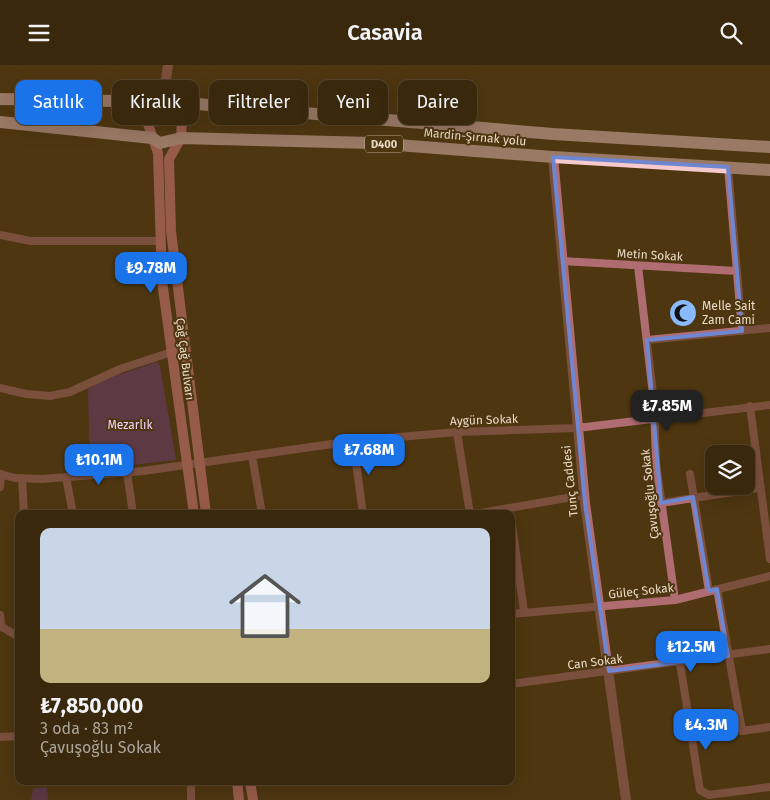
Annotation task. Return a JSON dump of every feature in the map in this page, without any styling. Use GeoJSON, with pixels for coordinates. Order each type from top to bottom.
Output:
{"type":"FeatureCollection","features":[{"type":"Feature","properties":{"kind":"highway","name":"Mardin-Şırnak yolu"},"geometry":{"type":"LineString","coordinates":[[0,99],[112,101]]}},
{"type":"Feature","properties":{"kind":"highway","name":"Mardin-Şırnak yolu"},"geometry":{"type":"LineString","coordinates":[[199,104],[553,133],[770,147]]}},
{"type":"Feature","properties":{"kind":"highway","name":"Mardin-Şırnak yolu"},"geometry":{"type":"LineString","coordinates":[[0,122],[152,138],[160,143],[181,138],[372,143],[554,157],[770,169]]}},
{"type":"Feature","properties":{"kind":"main road","name":"Çağ Çağ Bulvarı"},"geometry":{"type":"LineString","coordinates":[[148,125],[158,153],[162,281],[193,510]]}},
{"type":"Feature","properties":{"kind":"main road"},"geometry":{"type":"LineString","coordinates":[[181,138],[182,125]]}},
{"type":"Feature","properties":{"kind":"main road","name":"Çağ Çağ Bulvarı"},"geometry":{"type":"LineString","coordinates":[[181,138],[169,159],[171,231],[205,510]]}},
{"type":"Feature","properties":{"kind":"main road"},"geometry":{"type":"LineString","coordinates":[[237,785],[239,800]]}},
{"type":"Feature","properties":{"kind":"main road"},"geometry":{"type":"LineString","coordinates":[[251,785],[253,800]]}},
{"type":"Feature","properties":{"kind":"street"},"geometry":{"type":"LineString","coordinates":[[166,80],[168,65]]}},
{"type":"Feature","properties":{"kind":"street","name":"Tunç Caddesi"},"geometry":{"type":"LineString","coordinates":[[554,157],[584,495],[626,800]]}},
{"type":"Feature","properties":{"kind":"street"},"geometry":{"type":"LineString","coordinates":[[728,167],[742,331]]}},
{"type":"Feature","properties":{"kind":"street"},"geometry":{"type":"LineString","coordinates":[[0,235],[31,241],[161,241]]}},
{"type":"Feature","properties":{"kind":"street","name":"Metin Sokak"},"geometry":{"type":"LineString","coordinates":[[562,261],[737,271]]}},
{"type":"Feature","properties":{"kind":"street","name":"Çavuşoğlu Sokak"},"geometry":{"type":"LineString","coordinates":[[638,266],[655,418],[656,463],[675,600]]}},
{"type":"Feature","properties":{"kind":"street"},"geometry":{"type":"LineString","coordinates":[[646,340],[770,328]]}},
{"type":"Feature","properties":{"kind":"street"},"geometry":{"type":"LineString","coordinates":[[0,388],[26,394],[50,396],[70,392],[120,369],[184,348]]}},
{"type":"Feature","properties":{"kind":"street","name":"Aygün Sokak"},"geometry":{"type":"LineString","coordinates":[[0,474],[22,478],[66,477],[127,472],[353,441],[457,432],[577,428],[770,405]]}},
{"type":"Feature","properties":{"kind":"street"},"geometry":{"type":"LineString","coordinates":[[750,406],[770,559]]}},
{"type":"Feature","properties":{"kind":"street"},"geometry":{"type":"LineString","coordinates":[[457,432],[469,510]]}},
{"type":"Feature","properties":{"kind":"street"},"geometry":{"type":"LineString","coordinates":[[353,441],[362,510]]}},
{"type":"Feature","properties":{"kind":"street"},"geometry":{"type":"LineString","coordinates":[[252,455],[261,510]]}},
{"type":"Feature","properties":{"kind":"street"},"geometry":{"type":"LineString","coordinates":[[127,472],[132,510]]}},
{"type":"Feature","properties":{"kind":"street"},"geometry":{"type":"LineString","coordinates":[[0,474],[0,487]]}},
{"type":"Feature","properties":{"kind":"street"},"geometry":{"type":"LineString","coordinates":[[690,474],[693,497],[728,656],[742,731],[770,727]]}},
{"type":"Feature","properties":{"kind":"street"},"geometry":{"type":"LineString","coordinates":[[66,477],[72,510]]}},
{"type":"Feature","properties":{"kind":"street"},"geometry":{"type":"LineString","coordinates":[[22,478],[24,510]]}},
{"type":"Feature","properties":{"kind":"street"},"geometry":{"type":"LineString","coordinates":[[661,503],[760,488]]}},
{"type":"Feature","properties":{"kind":"street"},"geometry":{"type":"LineString","coordinates":[[515,512],[584,495]]}},
{"type":"Feature","properties":{"kind":"street"},"geometry":{"type":"LineString","coordinates":[[515,543],[524,612]]}},
{"type":"Feature","properties":{"kind":"street","name":"Güleç Sokak"},"geometry":{"type":"LineString","coordinates":[[515,613],[675,600],[770,576]]}},
{"type":"Feature","properties":{"kind":"street"},"geometry":{"type":"LineString","coordinates":[[0,615],[0,626],[15,635]]}},
{"type":"Feature","properties":{"kind":"street","name":"Can Sokak"},"geometry":{"type":"LineString","coordinates":[[515,683],[769,652]]}},
{"type":"Feature","properties":{"kind":"street"},"geometry":{"type":"LineString","coordinates":[[680,663],[700,791],[709,795],[770,787]]}},
{"type":"Feature","properties":{"kind":"street"},"geometry":{"type":"LineString","coordinates":[[0,737],[15,736]]}},
{"type":"Feature","properties":{"kind":"street"},"geometry":{"type":"LineString","coordinates":[[191,785],[191,800]]}},
{"type":"Feature","properties":{"kind":"highlighted area"},"geometry":{"type":"Polygon","coordinates":[[[553,157],[728,167],[742,331],[647,340],[661,503],[693,497],[709,591],[717,589],[728,656],[609,671],[585,503],[553,157]]]}},
{"type":"Feature","properties":{"kind":"green space","name":"Mezarlık"},"geometry":{"type":"Polygon","coordinates":[[[157,362],[160,366],[176,460],[123,466],[90,467],[88,389],[109,378],[157,362]]]}},
{"type":"Feature","properties":{"kind":"green space"},"geometry":{"type":"Polygon","coordinates":[[[47,787],[48,800],[31,800],[33,789],[47,787]]]}},
{"type":"Feature","properties":{"kind":"place","name":"Melle Sait Zam Cami"},"geometry":{"type":"Point","coordinates":[683,313]}}]}
